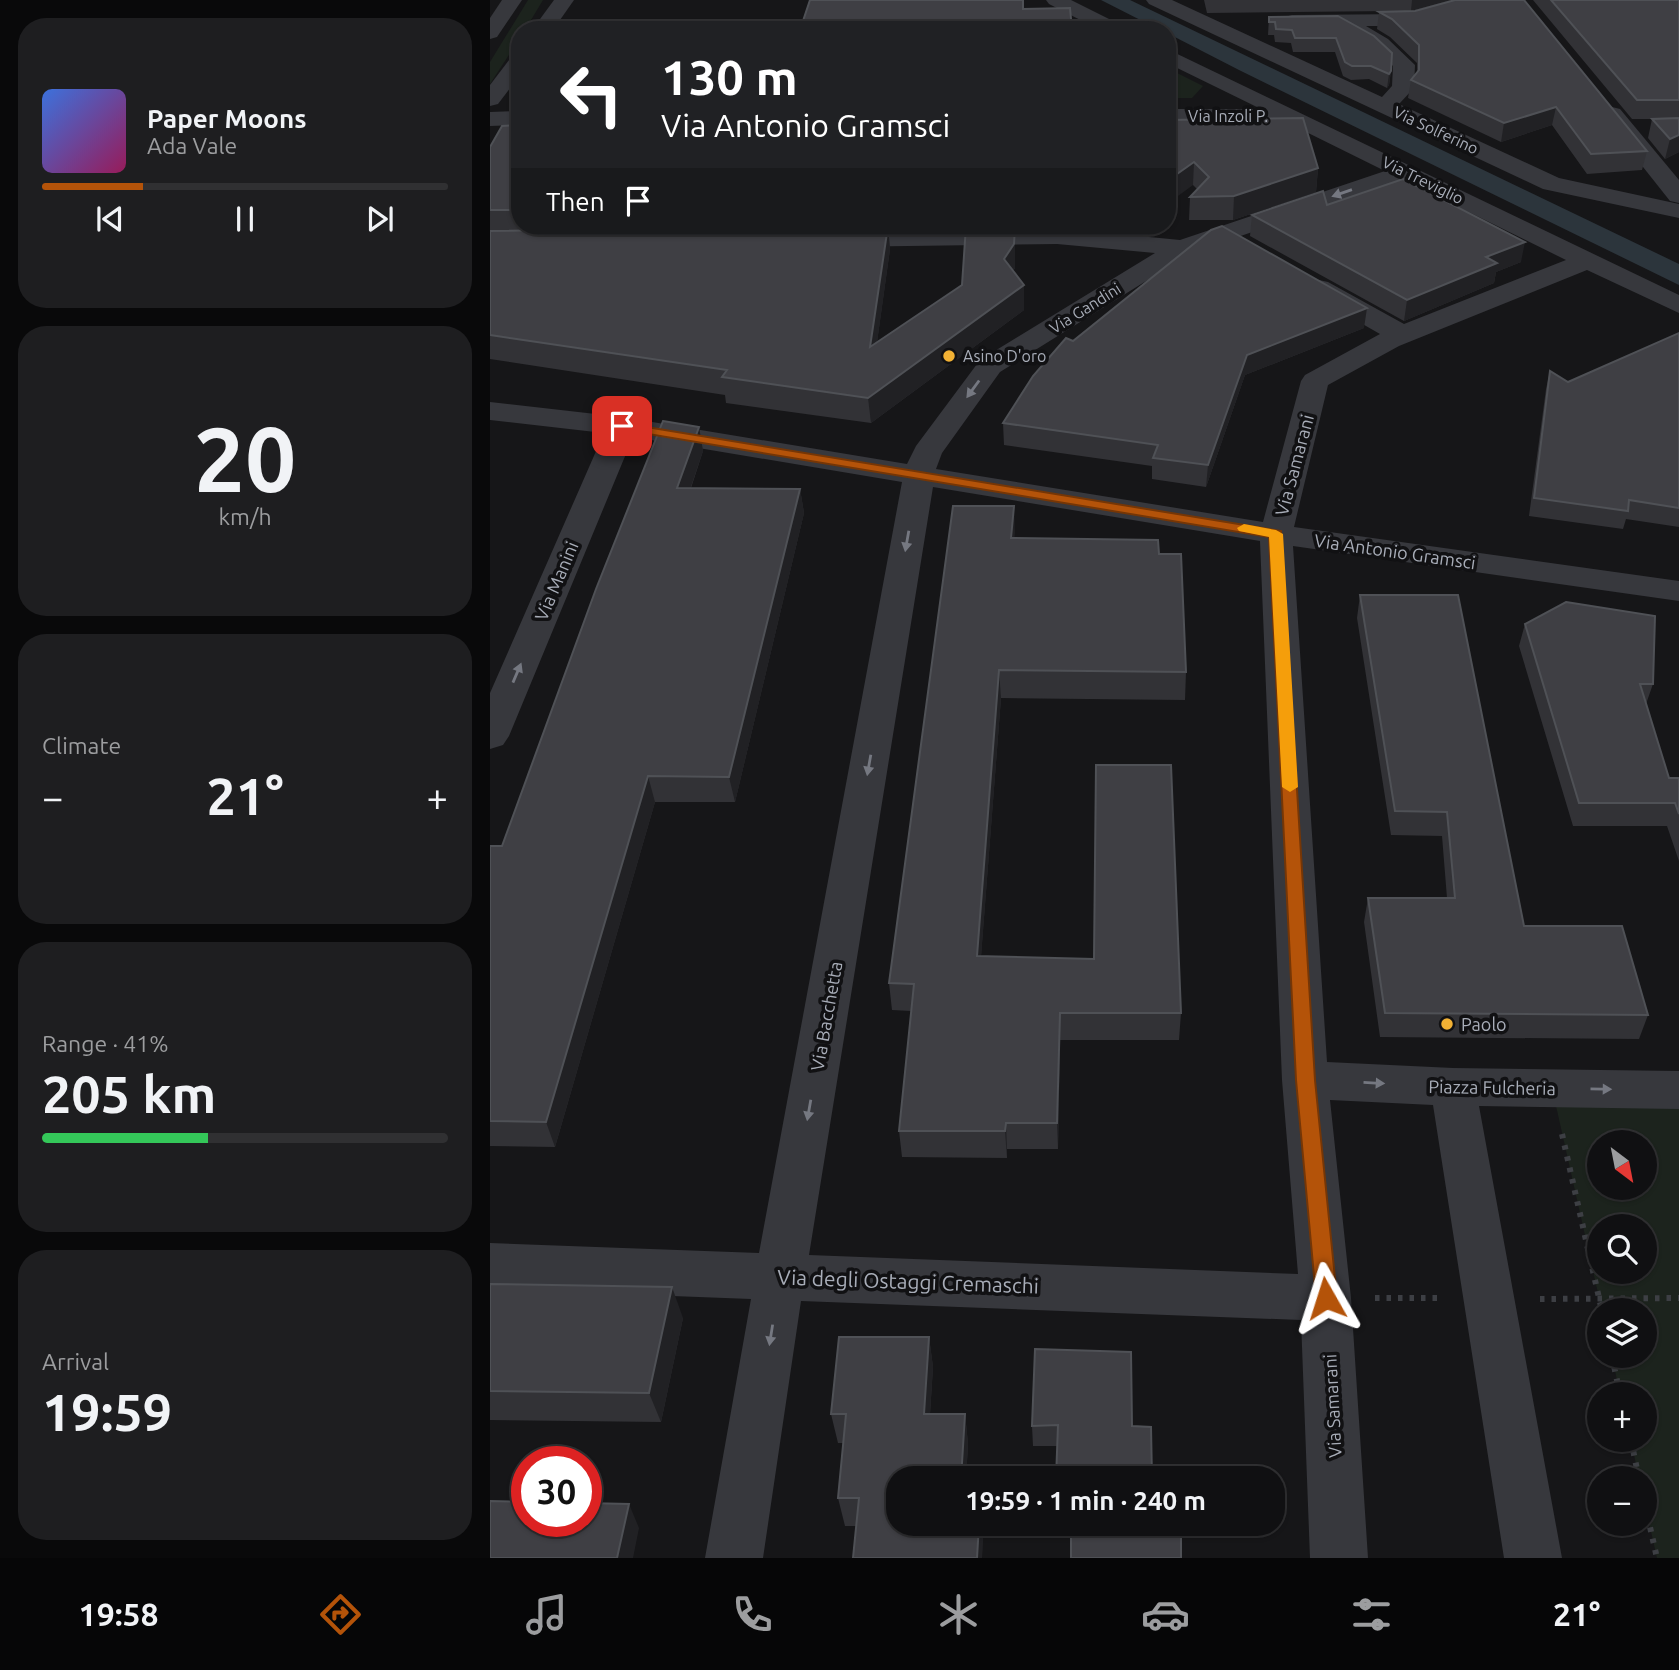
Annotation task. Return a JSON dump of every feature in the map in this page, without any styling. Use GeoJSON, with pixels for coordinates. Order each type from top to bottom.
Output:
{"type":"FeatureCollection","features":[{"type":"Feature","properties":{"kind":"street"},"geometry":{"type":"LineString","coordinates":[[490,33],[512,0]]}},
{"type":"Feature","properties":{"kind":"street"},"geometry":{"type":"LineString","coordinates":[[549,21],[564,0]]}},
{"type":"Feature","properties":{"kind":"street"},"geometry":{"type":"LineString","coordinates":[[1056,0],[1098,21]]}},
{"type":"Feature","properties":{"kind":"street","name":"Via Solferino"},"geometry":{"type":"LineString","coordinates":[[1157,0],[1552,184],[1679,211]]}},
{"type":"Feature","properties":{"kind":"street"},"geometry":{"type":"LineString","coordinates":[[1271,21],[1412,20],[1454,8]]}},
{"type":"Feature","properties":{"kind":"street"},"geometry":{"type":"LineString","coordinates":[[1340,20],[1381,43],[1404,65],[1403,88],[1385,106]]}},
{"type":"Feature","properties":{"kind":"street","name":"Via Solferino"},"geometry":{"type":"LineString","coordinates":[[1202,22],[1244,22]]}},
{"type":"Feature","properties":{"kind":"street","name":"Via Treviglio"},"geometry":{"type":"LineString","coordinates":[[1176,60],[1679,305]]}},
{"type":"Feature","properties":{"kind":"street"},"geometry":{"type":"LineString","coordinates":[[490,99],[511,76]]}},
{"type":"Feature","properties":{"kind":"street"},"geometry":{"type":"LineString","coordinates":[[1600,98],[1679,196]]}},
{"type":"Feature","properties":{"kind":"street","name":"Via Inzoli P."},"geometry":{"type":"LineString","coordinates":[[1176,116],[1289,116]]}},
{"type":"Feature","properties":{"kind":"street"},"geometry":{"type":"LineString","coordinates":[[490,119],[511,118]]}},
{"type":"Feature","properties":{"kind":"street"},"geometry":{"type":"LineString","coordinates":[[1624,129],[1651,128]]}},
{"type":"Feature","properties":{"kind":"street","name":"Via Gandini"},"geometry":{"type":"LineString","coordinates":[[919,474],[927,452],[990,366],[1182,248],[1407,171]]}},
{"type":"Feature","properties":{"kind":"street"},"geometry":{"type":"LineString","coordinates":[[1223,234],[1247,247]]}},
{"type":"Feature","properties":{"kind":"street"},"geometry":{"type":"LineString","coordinates":[[808,240],[1057,236],[1182,248]]}},
{"type":"Feature","properties":{"kind":"street","name":"Via Samarani"},"geometry":{"type":"LineString","coordinates":[[1339,1558],[1326,1298],[1306,1080],[1276,534],[1315,381],[1403,335],[1586,261]]}},
{"type":"Feature","properties":{"kind":"street"},"geometry":{"type":"LineString","coordinates":[[1295,274],[1403,335]]}},
{"type":"Feature","properties":{"kind":"street","name":"Via Antonio Gramsci"},"geometry":{"type":"LineString","coordinates":[[490,411],[622,426],[1276,534],[1679,591]]}},
{"type":"Feature","properties":{"kind":"street","name":"Via Manini"},"geometry":{"type":"LineString","coordinates":[[490,736],[622,426]]}},
{"type":"Feature","properties":{"kind":"street","name":"Via Bacchetta"},"geometry":{"type":"LineString","coordinates":[[734,1558],[919,474]]}},
{"type":"Feature","properties":{"kind":"street","name":"Piazza Fulcheria"},"geometry":{"type":"LineString","coordinates":[[1306,1080],[1453,1087],[1679,1090]]}},
{"type":"Feature","properties":{"kind":"street"},"geometry":{"type":"LineString","coordinates":[[1453,1087],[1533,1558]]}},
{"type":"Feature","properties":{"kind":"street","name":"Via degli Ostaggi Cremaschi"},"geometry":{"type":"LineString","coordinates":[[490,1266],[1326,1298]]}},
{"type":"Feature","properties":{"kind":"path"},"geometry":{"type":"LineString","coordinates":[[1552,1088],[1599,1298]]}},
{"type":"Feature","properties":{"kind":"path"},"geometry":{"type":"LineString","coordinates":[[1652,1536],[1657,1558]]}},
{"type":"Feature","properties":{"kind":"shaded area"},"geometry":{"type":"Polygon","coordinates":[[[528,0],[543,0],[530,21],[515,21],[528,0]]]}},
{"type":"Feature","properties":{"kind":"shaded area"},"geometry":{"type":"Polygon","coordinates":[[[1101,0],[1130,0],[1174,21],[1142,21],[1101,0]]]}},
{"type":"Feature","properties":{"kind":"shaded area"},"geometry":{"type":"Polygon","coordinates":[[[1176,22],[1679,264],[1679,285],[1176,38],[1176,22]]]}},
{"type":"Feature","properties":{"kind":"shaded area"},"geometry":{"type":"Polygon","coordinates":[[[511,28],[511,52],[490,84],[490,62],[511,28]]]}},
{"type":"Feature","properties":{"kind":"shaded area"},"geometry":{"type":"Polygon","coordinates":[[[1176,72],[1203,86],[1192,98],[1176,98],[1176,72]]]}},
{"type":"Feature","properties":{"kind":"shaded area"},"geometry":{"type":"Polygon","coordinates":[[[1552,1088],[1679,1089],[1679,1558],[1657,1558],[1652,1536],[1657,1536],[1657,1466],[1636,1466],[1633,1452],[1657,1452],[1657,1382],[1617,1382],[1614,1368],[1657,1368],[1657,1298],[1599,1298],[1596,1284],[1657,1284],[1657,1214],[1587,1214],[1587,1244],[1552,1088]]]}},
{"type":"Feature","properties":{"kind":"building"},"geometry":{"type":"Polygon","coordinates":[[[810,0],[1023,0],[1023,9],[1070,8],[1071,21],[803,21],[810,0]]]}},
{"type":"Feature","properties":{"kind":"building"},"geometry":{"type":"Polygon","coordinates":[[[1455,0],[1524,0],[1647,151],[1591,154],[1556,107],[1504,123],[1411,80],[1419,70],[1419,45],[1392,19],[1379,12],[1415,11],[1455,0]]]}},
{"type":"Feature","properties":{"kind":"building"},"geometry":{"type":"Polygon","coordinates":[[[1551,0],[1679,0],[1679,100],[1637,100],[1551,0]]]}},
{"type":"Feature","properties":{"kind":"building"},"geometry":{"type":"Polygon","coordinates":[[[1338,16],[1374,36],[1392,53],[1389,74],[1371,66],[1352,66],[1345,62],[1336,38],[1295,38],[1292,30],[1276,29],[1275,22],[1269,22],[1269,17],[1338,16]]]}},
{"type":"Feature","properties":{"kind":"building"},"geometry":{"type":"Polygon","coordinates":[[[1303,118],[1318,168],[1234,196],[1190,197],[1209,177],[1194,162],[1176,175],[1176,120],[1303,118]]]}},
{"type":"Feature","properties":{"kind":"building"},"geometry":{"type":"Polygon","coordinates":[[[1679,118],[1679,135],[1670,139],[1652,119],[1679,118]]]}},
{"type":"Feature","properties":{"kind":"building"},"geometry":{"type":"Polygon","coordinates":[[[502,126],[511,126],[511,210],[490,210],[490,147],[502,126]]]}},
{"type":"Feature","properties":{"kind":"building"},"geometry":{"type":"Polygon","coordinates":[[[1403,179],[1525,242],[1486,257],[1497,263],[1407,300],[1252,215],[1323,191],[1327,205],[1403,179]]]}},
{"type":"Feature","properties":{"kind":"building"},"geometry":{"type":"Polygon","coordinates":[[[1222,226],[1367,308],[1247,355],[1208,465],[1153,458],[1158,445],[1003,423],[1033,376],[1066,338],[1073,341],[1211,230],[1222,226]]]}},
{"type":"Feature","properties":{"kind":"building"},"geometry":{"type":"Polygon","coordinates":[[[490,231],[511,231],[511,235],[887,235],[870,347],[962,285],[965,235],[1014,235],[1014,244],[1004,259],[1024,285],[868,398],[722,377],[727,370],[490,335],[490,231]]]}},
{"type":"Feature","properties":{"kind":"building"},"geometry":{"type":"Polygon","coordinates":[[[1679,333],[1679,508],[1629,500],[1628,511],[1534,498],[1550,371],[1568,382],[1679,333]]]}},
{"type":"Feature","properties":{"kind":"building"},"geometry":{"type":"Polygon","coordinates":[[[663,421],[699,427],[677,488],[800,489],[729,777],[648,776],[546,1122],[490,1121],[490,846],[502,846],[596,589],[663,421]]]}},
{"type":"Feature","properties":{"kind":"building"},"geometry":{"type":"Polygon","coordinates":[[[953,506],[1014,506],[1011,538],[1158,540],[1159,554],[1181,554],[1186,672],[999,670],[977,956],[1094,959],[1096,765],[1171,765],[1181,1013],[1060,1013],[1057,1123],[1006,1123],[1005,1131],[899,1131],[914,984],[889,983],[953,506]]]}},
{"type":"Feature","properties":{"kind":"building"},"geometry":{"type":"Polygon","coordinates":[[[1360,595],[1458,595],[1524,926],[1622,926],[1648,1015],[1385,1013],[1368,898],[1455,898],[1447,812],[1395,811],[1360,595]]]}},
{"type":"Feature","properties":{"kind":"building"},"geometry":{"type":"Polygon","coordinates":[[[1566,602],[1655,616],[1653,684],[1640,684],[1669,778],[1679,778],[1679,814],[1675,803],[1579,803],[1525,624],[1566,602]]]}},
{"type":"Feature","properties":{"kind":"building"},"geometry":{"type":"Polygon","coordinates":[[[490,1284],[672,1287],[649,1393],[490,1391],[490,1284]]]}},
{"type":"Feature","properties":{"kind":"building"},"geometry":{"type":"Polygon","coordinates":[[[839,1337],[929,1337],[924,1414],[965,1414],[962,1466],[886,1466],[886,1536],[978,1536],[977,1558],[853,1558],[859,1498],[838,1498],[846,1414],[831,1414],[839,1337]]]}},
{"type":"Feature","properties":{"kind":"building"},"geometry":{"type":"Polygon","coordinates":[[[1035,1349],[1131,1352],[1132,1426],[1151,1427],[1152,1466],[1056,1466],[1058,1425],[1032,1426],[1035,1349]]]}},
{"type":"Feature","properties":{"kind":"building"},"geometry":{"type":"Polygon","coordinates":[[[490,1501],[511,1502],[511,1537],[602,1537],[602,1503],[629,1504],[617,1558],[490,1558],[490,1501]]]}},
{"type":"Feature","properties":{"kind":"building"},"geometry":{"type":"Polygon","coordinates":[[[1071,1536],[1181,1536],[1181,1558],[1071,1558],[1071,1536]]]}},
{"type":"Feature","properties":{"kind":"slow traffic"},"geometry":{"type":"LineString","coordinates":[[1244,528],[1276,534],[1290,787]]}},
{"type":"Feature","properties":{"kind":"place","name":"Asino D'oro"},"geometry":{"type":"Point","coordinates":[949,356]}},
{"type":"Feature","properties":{"kind":"place","name":"Paolo"},"geometry":{"type":"Point","coordinates":[1447,1024]}},
{"type":"Feature","properties":{"kind":"route"},"geometry":{"type":"LineString","coordinates":[[622,426],[1276,534],[1306,1080],[1326,1298]]}}]}
